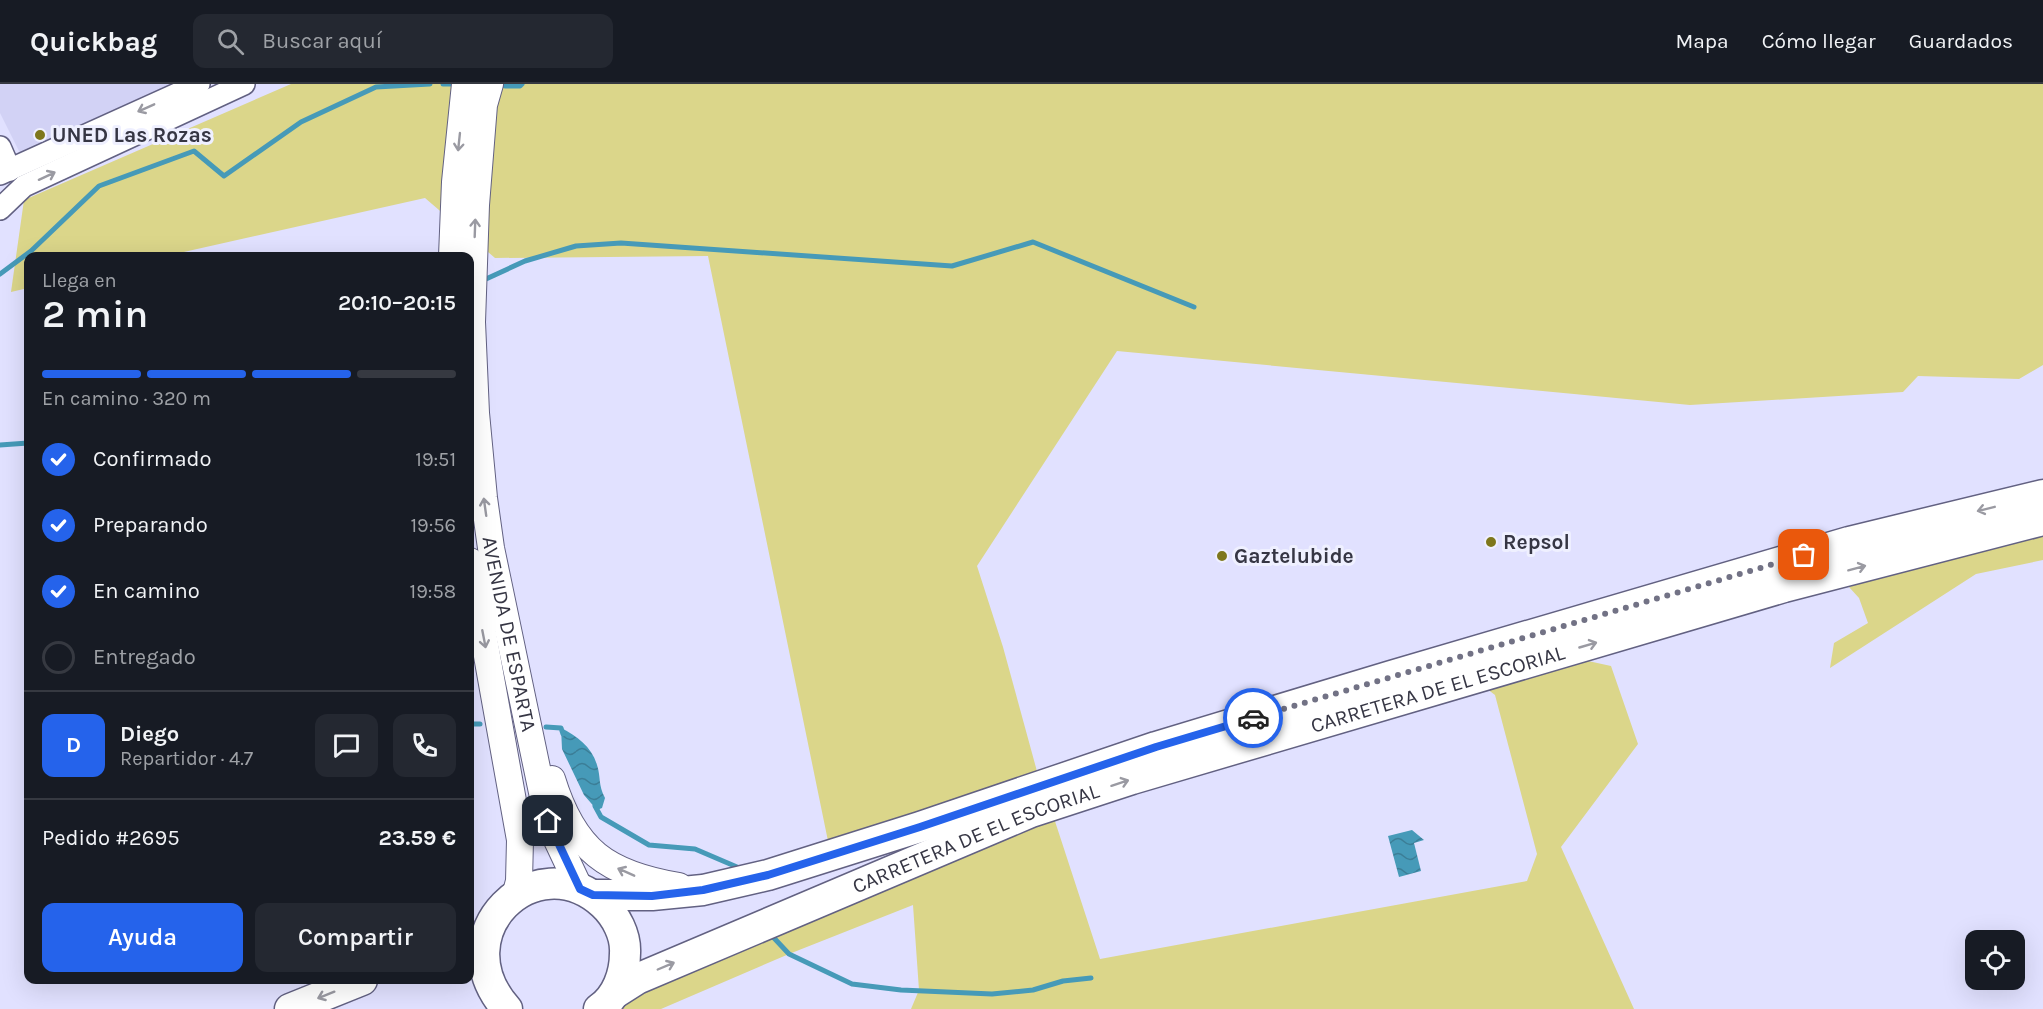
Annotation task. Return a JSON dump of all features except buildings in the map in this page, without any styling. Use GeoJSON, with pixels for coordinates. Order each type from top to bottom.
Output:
{"type":"FeatureCollection","features":[{"type":"Feature","properties":{"kind":"highway","name":"CARRETERA DE EL ESCORIAL"},"geometry":{"type":"LineString","coordinates":[[514,896],[535,887],[558,884],[587,892],[652,896],[703,890],[779,872],[1156,747],[1391,676],[1850,542],[2043,495]]}},
{"type":"Feature","properties":{"kind":"highway","name":"CARRETERA DE EL ESCORIAL"},"geometry":{"type":"LineString","coordinates":[[607,1001],[637,979],[1031,812],[1132,779],[1773,590],[2043,520]]}},
{"type":"Feature","properties":{"kind":"highway"},"geometry":{"type":"LineString","coordinates":[[587,892],[610,910],[621,929],[626,951],[623,973],[607,1001]]}},
{"type":"Feature","properties":{"kind":"highway"},"geometry":{"type":"LineString","coordinates":[[507,1009],[494,995],[486,978],[483,959],[484,941],[480,928],[514,896]]}},
{"type":"Feature","properties":{"kind":"highway"},"geometry":{"type":"LineString","coordinates":[[290,1009],[352,984]]}},
{"type":"Feature","properties":{"kind":"main road"},"geometry":{"type":"LineString","coordinates":[[452,252],[455,182],[465,84]]}},
{"type":"Feature","properties":{"kind":"main road","name":"AVENIDA DE ESPARTA"},"geometry":{"type":"LineString","coordinates":[[474,264],[484,105],[490,84]]}},
{"type":"Feature","properties":{"kind":"main road","name":"AVENIDA DE ESPARTA"},"geometry":{"type":"LineString","coordinates":[[474,368],[484,498],[491,548],[548,821],[587,892]]}},
{"type":"Feature","properties":{"kind":"main road","name":"AVENIDA DE ESPARTA"},"geometry":{"type":"LineString","coordinates":[[474,583],[520,840],[519,881],[514,896]]}},
{"type":"Feature","properties":{"kind":"main road"},"geometry":{"type":"LineString","coordinates":[[512,646],[556,793],[577,834],[606,862],[627,874],[651,881],[703,890]]}},
{"type":"Feature","properties":{"kind":"lane"},"geometry":{"type":"LineString","coordinates":[[0,147],[5,172],[199,84]]}},
{"type":"Feature","properties":{"kind":"lane"},"geometry":{"type":"LineString","coordinates":[[0,209],[24,186],[244,84]]}},
{"type":"Feature","properties":{"kind":"shaded area","name":"UNED Las Rozas"},"geometry":{"type":"Polygon","coordinates":[[[0,84],[178,84],[22,157],[0,113],[0,84]]]}},
{"type":"Feature","properties":{"kind":"shaded area"},"geometry":{"type":"Polygon","coordinates":[[[291,84],[2043,84],[2043,365],[2019,379],[1918,376],[1903,392],[1690,405],[1117,351],[977,566],[1003,647],[1038,775],[828,841],[708,256],[495,258],[425,198],[184,252],[24,252],[24,289],[11,292],[24,200],[291,84]]]}},
{"type":"Feature","properties":{"kind":"shaded area"},"geometry":{"type":"Polygon","coordinates":[[[2043,523],[2043,560],[1976,574],[1830,668],[1834,643],[1868,623],[1859,598],[1849,587],[2043,523]]]}},
{"type":"Feature","properties":{"kind":"shaded area"},"geometry":{"type":"Polygon","coordinates":[[[1579,659],[1611,666],[1638,744],[1561,847],[1634,1009],[911,1009],[919,990],[913,905],[789,954],[661,1009],[599,1009],[1050,806],[1100,959],[1527,881],[1537,854],[1495,695],[1474,679],[1579,659]]]}},
{"type":"Feature","properties":{"kind":"water"},"geometry":{"type":"Polygon","coordinates":[[[561,728],[583,743],[592,753],[605,798],[602,808],[597,810],[584,795],[562,749],[561,728]]]}},
{"type":"Feature","properties":{"kind":"water"},"geometry":{"type":"Polygon","coordinates":[[[1412,830],[1424,840],[1414,843],[1421,871],[1399,877],[1388,836],[1412,830]]]}},
{"type":"Feature","properties":{"kind":"waterway"},"geometry":{"type":"LineString","coordinates":[[30,252],[99,186],[194,151],[224,176],[301,122],[376,87],[430,84]]}},
{"type":"Feature","properties":{"kind":"waterway"},"geometry":{"type":"LineString","coordinates":[[443,84],[458,84]]}},
{"type":"Feature","properties":{"kind":"waterway"},"geometry":{"type":"LineString","coordinates":[[505,86],[522,84]]}},
{"type":"Feature","properties":{"kind":"waterway"},"geometry":{"type":"LineString","coordinates":[[486,279],[525,261],[576,246],[621,243],[952,266],[1033,242],[1194,307]]}},
{"type":"Feature","properties":{"kind":"waterway"},"geometry":{"type":"LineString","coordinates":[[0,274],[24,256]]}},
{"type":"Feature","properties":{"kind":"waterway"},"geometry":{"type":"LineString","coordinates":[[0,445],[24,443]]}},
{"type":"Feature","properties":{"kind":"waterway"},"geometry":{"type":"LineString","coordinates":[[474,724],[480,724]]}},
{"type":"Feature","properties":{"kind":"waterway"},"geometry":{"type":"LineString","coordinates":[[546,727],[561,728],[563,734]]}},
{"type":"Feature","properties":{"kind":"waterway"},"geometry":{"type":"LineString","coordinates":[[595,806],[601,817],[649,845],[695,849],[737,867]]}},
{"type":"Feature","properties":{"kind":"waterway"},"geometry":{"type":"LineString","coordinates":[[774,938],[789,954],[852,984],[901,990],[992,994],[1033,990],[1063,981],[1091,978]]}},
{"type":"Feature","properties":{"kind":"way so far"},"geometry":{"type":"LineString","coordinates":[[1253,718],[1804,555]]}},
{"type":"Feature","properties":{"kind":"place","name":"UNED Las Rozas"},"geometry":{"type":"Point","coordinates":[40,135]}},
{"type":"Feature","properties":{"kind":"place","name":"Repsol"},"geometry":{"type":"Point","coordinates":[1491,542]}},
{"type":"Feature","properties":{"kind":"place","name":"Gaztelubide"},"geometry":{"type":"Point","coordinates":[1222,556]}},
{"type":"Feature","properties":{"kind":"route"},"geometry":{"type":"LineString","coordinates":[[548,821],[580,889],[593,895],[652,896],[703,890],[768,875],[920,827],[1156,747],[1253,718]]}}]}
